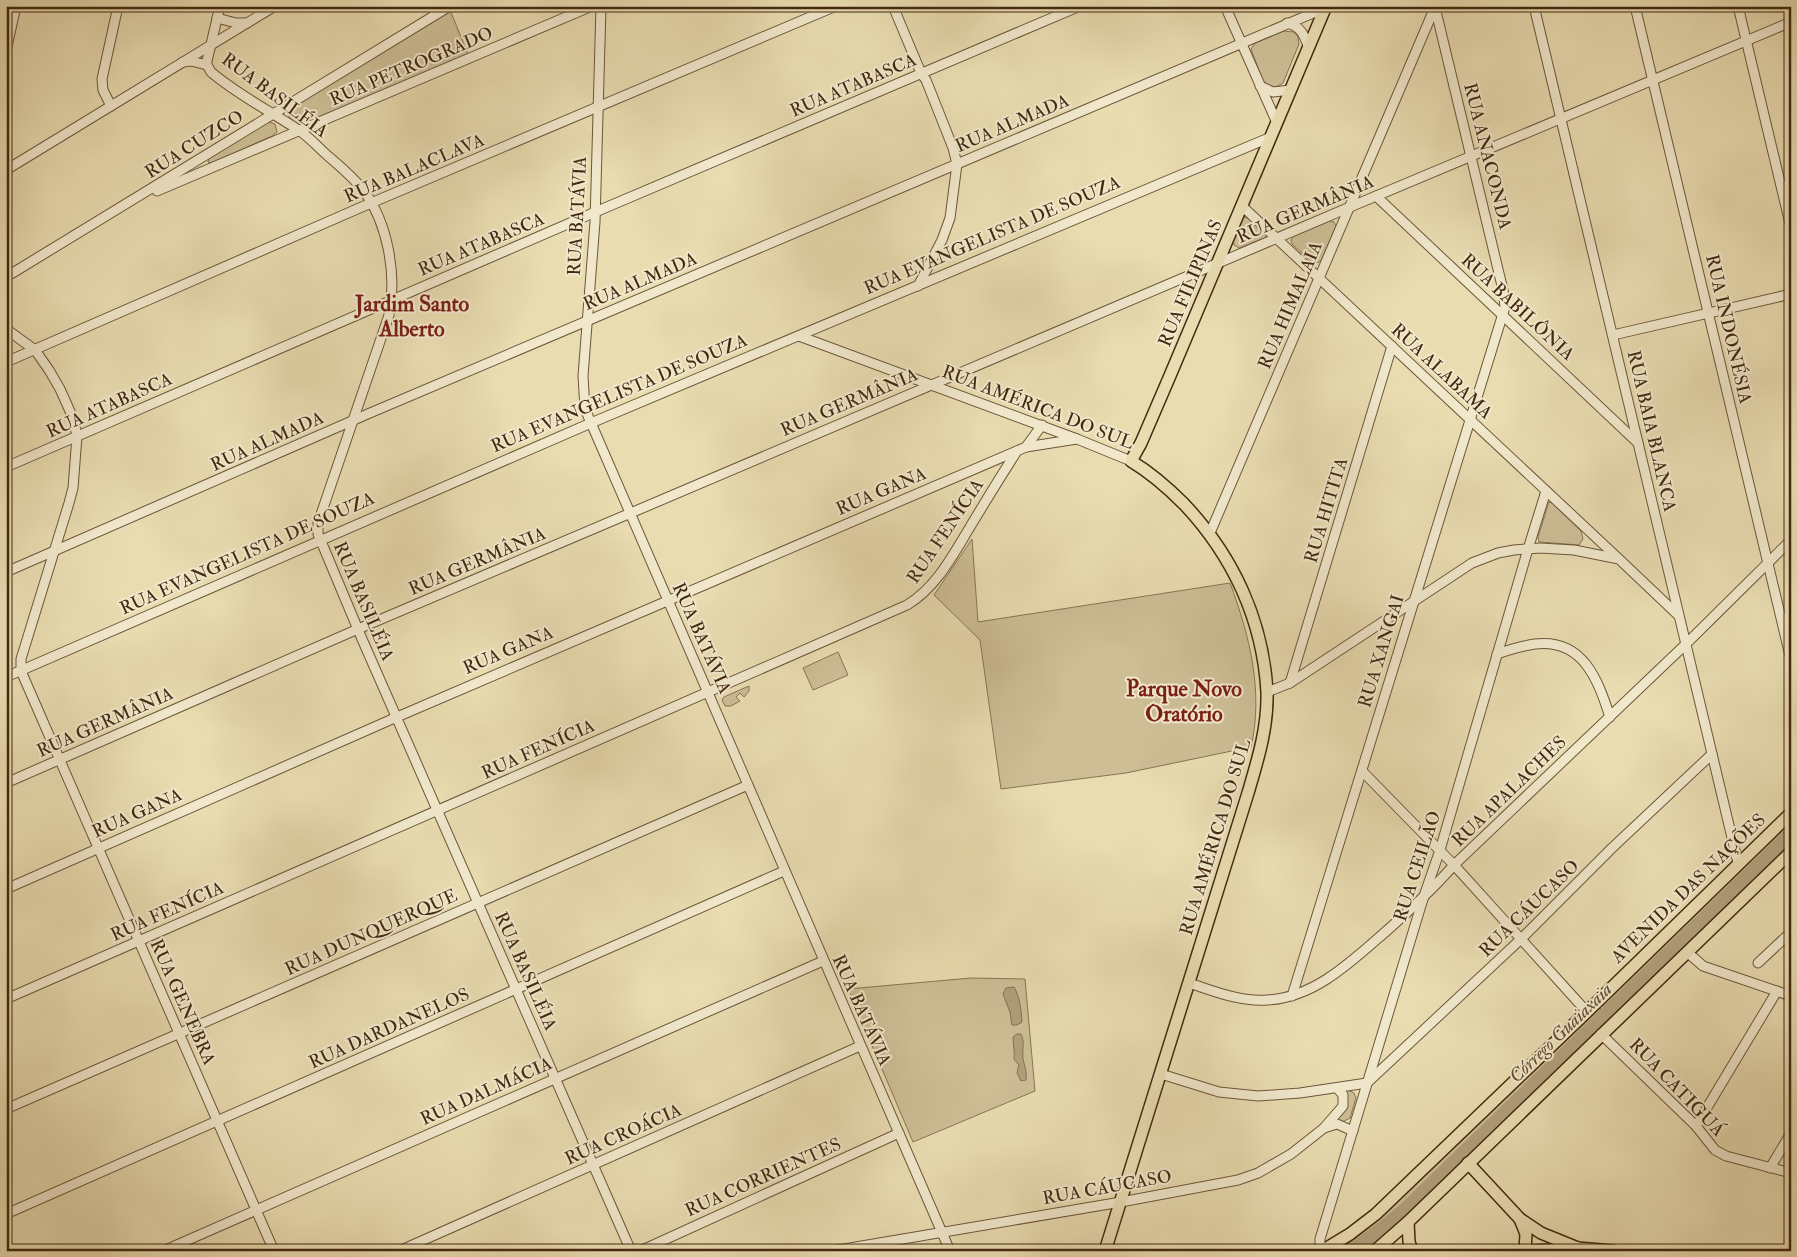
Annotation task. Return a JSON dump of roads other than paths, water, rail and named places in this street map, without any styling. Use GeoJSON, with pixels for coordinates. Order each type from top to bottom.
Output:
{"type":"FeatureCollection","features":[{"type":"Feature","properties":{"kind":"main road"},"geometry":{"type":"LineString","coordinates":[[1271,137],[1325,7]]}},
{"type":"Feature","properties":{"kind":"main road","name":"RUA FILIPINAS"},"geometry":{"type":"LineString","coordinates":[[1131,461],[1141,443],[1271,137]]}},
{"type":"Feature","properties":{"kind":"main road","name":"RUA FILIPINAS"},"geometry":{"type":"LineString","coordinates":[[1141,443],[1144,469]]}},
{"type":"Feature","properties":{"kind":"main road","name":"RUA AMÉRICA DO SUL"},"geometry":{"type":"LineString","coordinates":[[1105,1251],[1262,746],[1267,692],[1260,643],[1247,600],[1238,579],[1210,533],[1171,491],[1131,461]]}},
{"type":"Feature","properties":{"kind":"main road","name":"AVENIDA DAS NAÇÕES"},"geometry":{"type":"LineString","coordinates":[[1321,1251],[1350,1234],[1376,1214],[1791,813]]}},
{"type":"Feature","properties":{"kind":"main road"},"geometry":{"type":"LineString","coordinates":[[1375,1251],[1408,1222],[1791,852]]}},
{"type":"Feature","properties":{"kind":"main road"},"geometry":{"type":"LineString","coordinates":[[1468,1163],[1520,1219],[1541,1233],[1578,1248]]}},
{"type":"Feature","properties":{"kind":"main road"},"geometry":{"type":"LineString","coordinates":[[1520,1219],[1526,1234],[1525,1251]]}},
{"type":"Feature","properties":{"kind":"main road"},"geometry":{"type":"LineString","coordinates":[[1408,1222],[1409,1242],[1412,1251]]}},
{"type":"Feature","properties":{"kind":"main road"},"geometry":{"type":"LineString","coordinates":[[1533,1251],[1578,1248],[1613,1251]]}},
{"type":"Feature","properties":{"kind":"street"},"geometry":{"type":"LineString","coordinates":[[6,51],[16,6]]}},
{"type":"Feature","properties":{"kind":"street"},"geometry":{"type":"LineString","coordinates":[[111,106],[103,90],[102,79],[118,6]]}},
{"type":"Feature","properties":{"kind":"street","name":"RUA BASILÉIA"},"geometry":{"type":"LineString","coordinates":[[220,6],[207,65],[214,75],[300,131],[353,179],[372,203],[379,221],[389,252],[392,299],[385,329],[317,529],[320,541],[358,629],[631,1251]]}},
{"type":"Feature","properties":{"kind":"street"},"geometry":{"type":"LineString","coordinates":[[6,170],[275,6]]}},
{"type":"Feature","properties":{"kind":"street","name":"RUA CUZCO"},"geometry":{"type":"LineString","coordinates":[[6,277],[450,6]]}},
{"type":"Feature","properties":{"kind":"street","name":"RUA PETROGRADO"},"geometry":{"type":"LineString","coordinates":[[131,202],[592,6]]}},
{"type":"Feature","properties":{"kind":"street","name":"RUA BATÁVIA"},"geometry":{"type":"LineString","coordinates":[[601,6],[595,212],[586,322],[583,395],[585,409],[950,1251]]}},
{"type":"Feature","properties":{"kind":"street","name":"RUA BALACLAVA"},"geometry":{"type":"LineString","coordinates":[[6,362],[372,203],[836,6]]}},
{"type":"Feature","properties":{"kind":"street"},"geometry":{"type":"LineString","coordinates":[[893,6],[921,73],[926,80],[950,140],[957,164],[950,218],[942,240],[918,286]]}},
{"type":"Feature","properties":{"kind":"street","name":"RUA ATABASCA"},"geometry":{"type":"LineString","coordinates":[[6,467],[392,299],[1080,6]]}},
{"type":"Feature","properties":{"kind":"street"},"geometry":{"type":"LineString","coordinates":[[1225,6],[1276,123]]}},
{"type":"Feature","properties":{"kind":"street","name":"RUA BAIA BLANCA"},"geometry":{"type":"LineString","coordinates":[[1534,6],[1738,863]]}},
{"type":"Feature","properties":{"kind":"street","name":"RUA INDONÉSIA"},"geometry":{"type":"LineString","coordinates":[[1635,6],[1791,660]]}},
{"type":"Feature","properties":{"kind":"street"},"geometry":{"type":"LineString","coordinates":[[1738,6],[1791,228]]}},
{"type":"Feature","properties":{"kind":"street","name":"RUA ALMADA"},"geometry":{"type":"LineString","coordinates":[[6,572],[354,421],[1325,7]]}},
{"type":"Feature","properties":{"kind":"street","name":"RUA ANACONDA"},"geometry":{"type":"LineString","coordinates":[[1434,7],[1503,290],[1505,302],[1502,315]]}},
{"type":"Feature","properties":{"kind":"street","name":"RUA HIMALAIA"},"geometry":{"type":"LineString","coordinates":[[1210,533],[1434,7]]}},
{"type":"Feature","properties":{"kind":"street"},"geometry":{"type":"LineString","coordinates":[[217,18],[236,23],[247,23]]}},
{"type":"Feature","properties":{"kind":"street","name":"RUA GERMÂNIA"},"geometry":{"type":"LineString","coordinates":[[6,783],[358,629],[932,384],[1471,157],[1652,78],[1791,22]]}},
{"type":"Feature","properties":{"kind":"street"},"geometry":{"type":"LineString","coordinates":[[1287,23],[1293,24],[1300,29],[1308,46]]}},
{"type":"Feature","properties":{"kind":"street"},"geometry":{"type":"LineString","coordinates":[[183,62],[191,61],[207,65]]}},
{"type":"Feature","properties":{"kind":"street"},"geometry":{"type":"LineString","coordinates":[[1260,86],[1273,92],[1290,90]]}},
{"type":"Feature","properties":{"kind":"street","name":"RUA EVANGELISTA DE SOUZA"},"geometry":{"type":"LineString","coordinates":[[6,677],[591,423],[1271,137]]}},
{"type":"Feature","properties":{"kind":"street"},"geometry":{"type":"LineString","coordinates":[[1248,147],[1259,151],[1262,159]]}},
{"type":"Feature","properties":{"kind":"street","name":"RUA BABILÔNIA"},"geometry":{"type":"LineString","coordinates":[[1376,196],[1638,443]]}},
{"type":"Feature","properties":{"kind":"street","name":"RUA ALABAMA"},"geometry":{"type":"LineString","coordinates":[[1242,206],[1679,616]]}},
{"type":"Feature","properties":{"kind":"street"},"geometry":{"type":"LineString","coordinates":[[1613,335],[1791,294]]}},
{"type":"Feature","properties":{"kind":"street","name":"RUA XANGAI"},"geometry":{"type":"LineString","coordinates":[[1292,996],[1502,315]]}},
{"type":"Feature","properties":{"kind":"street"},"geometry":{"type":"LineString","coordinates":[[6,329],[34,350],[45,363],[60,389],[73,418],[77,436],[73,488],[21,659],[21,671]]}},
{"type":"Feature","properties":{"kind":"street","name":"RUA AMÉRICA DO SUL"},"geometry":{"type":"LineString","coordinates":[[799,336],[1042,425],[1131,461]]}},
{"type":"Feature","properties":{"kind":"street","name":"RUA HITITA"},"geometry":{"type":"LineString","coordinates":[[1290,683],[1392,346]]}},
{"type":"Feature","properties":{"kind":"street"},"geometry":{"type":"LineString","coordinates":[[1026,447],[1042,425]]}},
{"type":"Feature","properties":{"kind":"street","name":"RUA GANA"},"geometry":{"type":"LineString","coordinates":[[6,889],[668,599],[1026,447],[1077,439]]}},
{"type":"Feature","properties":{"kind":"street","name":"RUA FENÍCIA"},"geometry":{"type":"LineString","coordinates":[[6,1000],[894,612],[917,600],[929,589],[950,558],[1017,451]]}},
{"type":"Feature","properties":{"kind":"street","name":"RUA CEILÃO"},"geometry":{"type":"LineString","coordinates":[[1321,1251],[1320,1239],[1422,899],[1440,850],[1546,491]]}},
{"type":"Feature","properties":{"kind":"street","name":"RUA APALACHES"},"geometry":{"type":"LineString","coordinates":[[1189,983],[1241,998],[1266,1000],[1292,996],[1320,984],[1338,972],[1422,899],[1454,865],[1686,644],[1791,540]]}},
{"type":"Feature","properties":{"kind":"street"},"geometry":{"type":"LineString","coordinates":[[1267,692],[1290,683],[1472,563],[1498,553],[1528,549],[1560,548],[1619,560]]}},
{"type":"Feature","properties":{"kind":"street"},"geometry":{"type":"LineString","coordinates":[[1497,654],[1536,644],[1557,645],[1568,649],[1584,660],[1590,668],[1600,687],[1610,717]]}},
{"type":"Feature","properties":{"kind":"street","name":"RUA GENEBRA"},"geometry":{"type":"LineString","coordinates":[[21,671],[274,1251]]}},
{"type":"Feature","properties":{"kind":"street","name":"RUA CÁUCASO"},"geometry":{"type":"LineString","coordinates":[[1367,1083],[1521,939],[1612,848],[1712,754]]}},
{"type":"Feature","properties":{"kind":"street"},"geometry":{"type":"LineString","coordinates":[[1362,771],[1440,850],[1587,1012]]}},
{"type":"Feature","properties":{"kind":"street","name":"RUA DUNQUERQUE"},"geometry":{"type":"LineString","coordinates":[[6,1109],[748,784]]}},
{"type":"Feature","properties":{"kind":"street","name":"RUA DARDANELOS"},"geometry":{"type":"LineString","coordinates":[[6,1214],[784,871]]}},
{"type":"Feature","properties":{"kind":"street"},"geometry":{"type":"LineString","coordinates":[[1758,963],[1791,932]]}},
{"type":"Feature","properties":{"kind":"street"},"geometry":{"type":"LineString","coordinates":[[1687,952],[1703,966],[1791,996]]}},
{"type":"Feature","properties":{"kind":"street","name":"RUA DALMÁCIA"},"geometry":{"type":"LineString","coordinates":[[163,1251],[823,961]]}},
{"type":"Feature","properties":{"kind":"street"},"geometry":{"type":"LineString","coordinates":[[1696,1126],[1776,991]]}},
{"type":"Feature","properties":{"kind":"street","name":"RUA CATIGUÁ"},"geometry":{"type":"LineString","coordinates":[[1601,1034],[1696,1126],[1715,1150],[1722,1155],[1791,1173]]}},
{"type":"Feature","properties":{"kind":"street","name":"RUA CROÁCIA"},"geometry":{"type":"LineString","coordinates":[[399,1251],[594,1166],[860,1046]]}},
{"type":"Feature","properties":{"kind":"street"},"geometry":{"type":"LineString","coordinates":[[1161,1074],[1219,1092],[1244,1095],[1288,1095],[1367,1083]]}},
{"type":"Feature","properties":{"kind":"street","name":"RUA CÁUCASO"},"geometry":{"type":"LineString","coordinates":[[832,1251],[1121,1202],[1238,1180],[1258,1173],[1291,1154],[1324,1128],[1343,1106],[1343,1095],[1337,1088]]}},
{"type":"Feature","properties":{"kind":"street"},"geometry":{"type":"LineString","coordinates":[[1324,1128],[1337,1124],[1353,1131]]}},
{"type":"Feature","properties":{"kind":"street","name":"RUA CORRIENTES"},"geometry":{"type":"LineString","coordinates":[[640,1251],[899,1133]]}},
{"type":"Feature","properties":{"kind":"street"},"geometry":{"type":"LineString","coordinates":[[1770,1168],[1791,1133]]}},
{"type":"Feature","properties":{"kind":"waterway","name":"Córrego Guaiaxaia"},"geometry":{"type":"LineString","coordinates":[[1353,1251],[1405,1211],[1791,835]]}},
{"type":"Feature","properties":{"kind":"district","name":"Jardim Santo Alberto"},"geometry":{"type":"Point","coordinates":[412,316]}},
{"type":"Feature","properties":{"kind":"district","name":"Parque Novo Oratório"},"geometry":{"type":"Point","coordinates":[1184,700]}}]}
